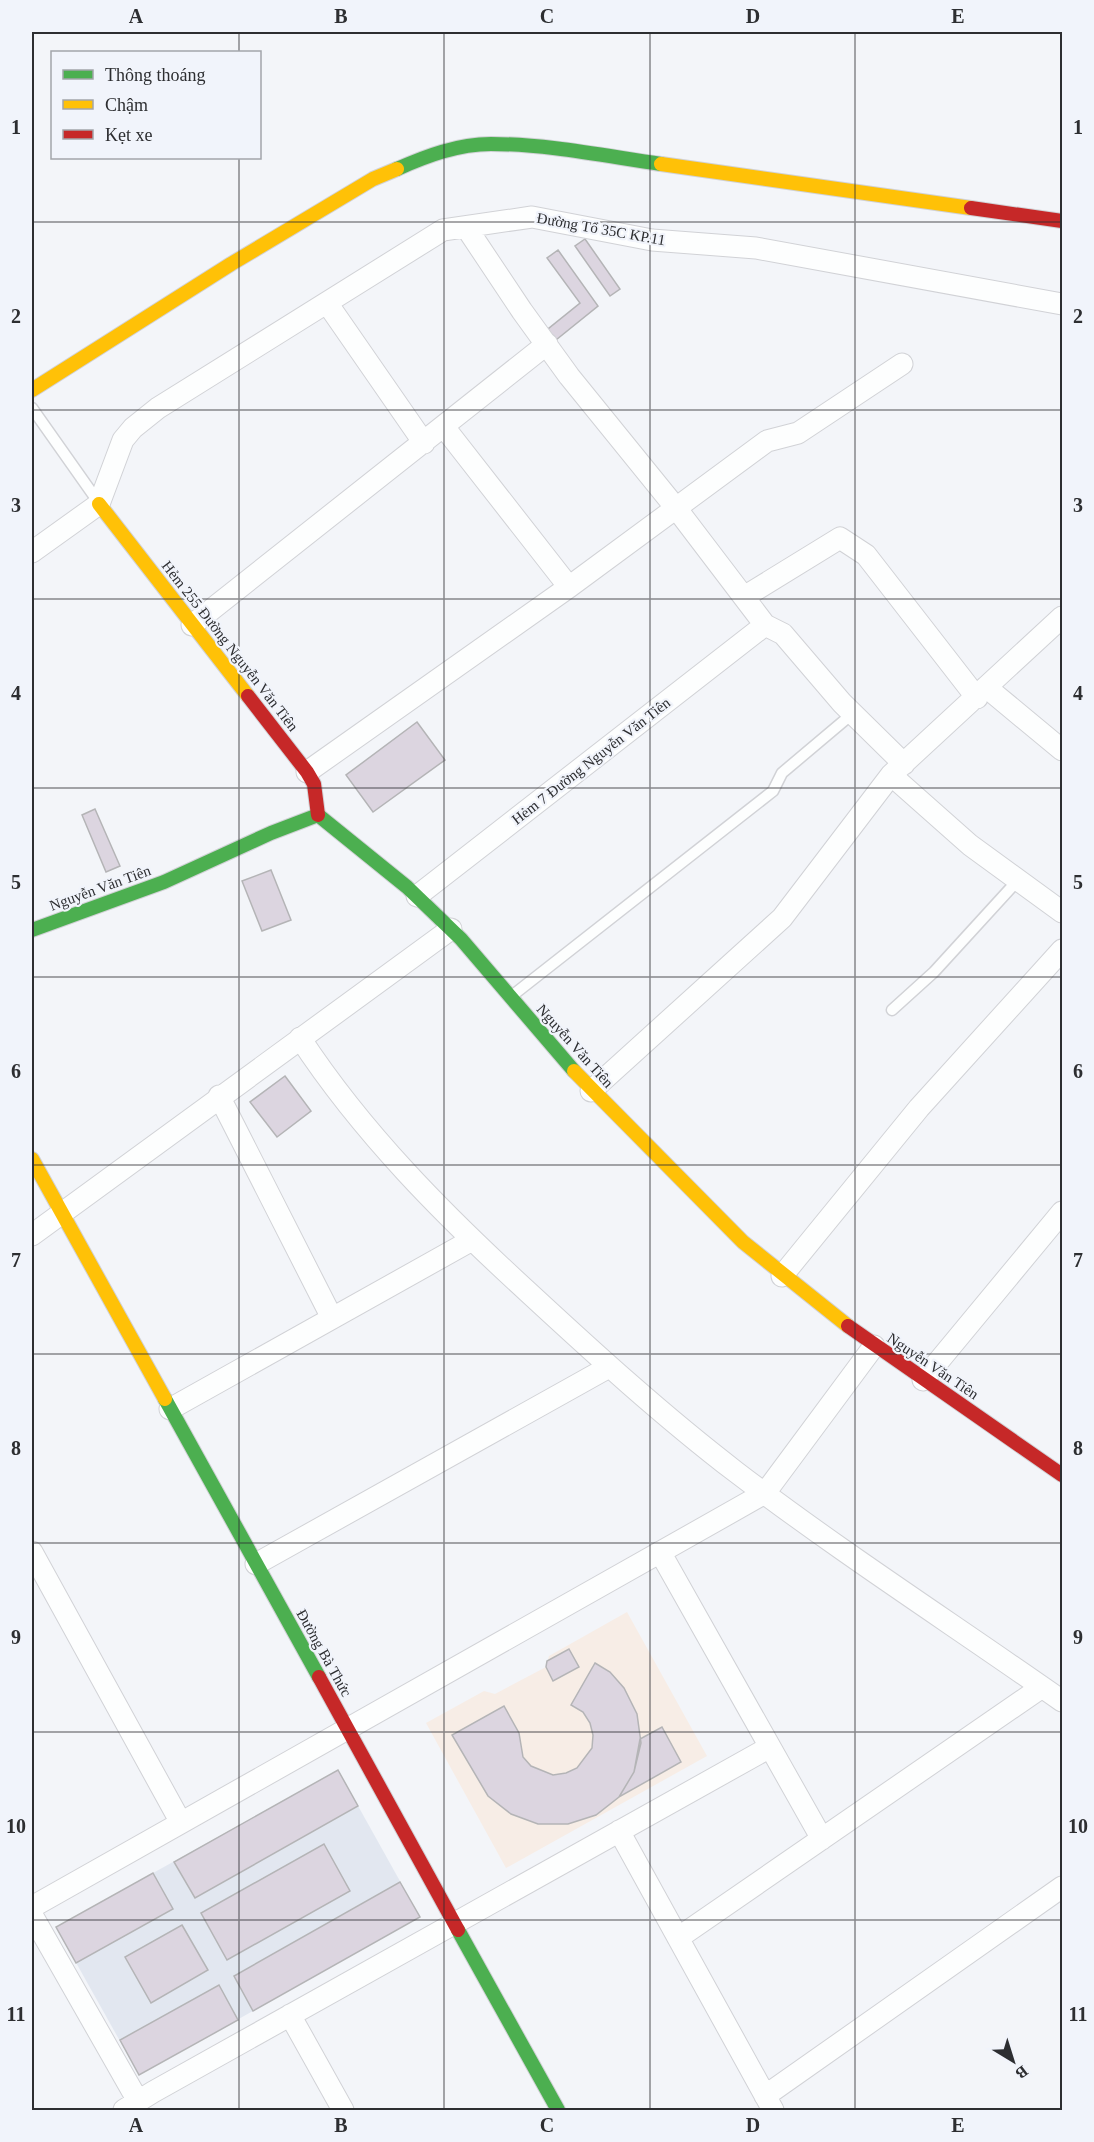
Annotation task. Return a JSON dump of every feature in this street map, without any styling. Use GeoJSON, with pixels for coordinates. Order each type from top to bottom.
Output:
{"type":"FeatureCollection","features":[{"type":"Feature","properties":{"kind":"street"},"geometry":{"type":"LineString","coordinates":[[32,390],[231,264],[373,179],[431,154],[489,144],[546,148],[1062,221]]}},
{"type":"Feature","properties":{"kind":"street","name":"Đường Tổ 35C KP.11"},"geometry":{"type":"LineString","coordinates":[[99,504],[123,440],[133,428],[158,408],[443,230],[532,217],[652,240],[756,248],[1062,304]]}},
{"type":"Feature","properties":{"kind":"street"},"geometry":{"type":"LineString","coordinates":[[466,227],[569,376],[676,508],[765,625],[783,634],[898,770],[970,845],[1062,912]]}},
{"type":"Feature","properties":{"kind":"street"},"geometry":{"type":"LineString","coordinates":[[327,303],[424,443]]}},
{"type":"Feature","properties":{"kind":"street"},"geometry":{"type":"LineString","coordinates":[[192,625],[547,344]]}},
{"type":"Feature","properties":{"kind":"street"},"geometry":{"type":"LineString","coordinates":[[307,772],[569,587],[766,441],[798,433],[902,364]]}},
{"type":"Feature","properties":{"kind":"street"},"geometry":{"type":"LineString","coordinates":[[444,427],[569,587]]}},
{"type":"Feature","properties":{"kind":"street"},"geometry":{"type":"LineString","coordinates":[[32,552],[99,504]]}},
{"type":"Feature","properties":{"kind":"street","name":"Hẻm 255 Đường Nguyễn Văn Tiên"},"geometry":{"type":"LineString","coordinates":[[99,504],[307,772],[314,784],[318,815]]}},
{"type":"Feature","properties":{"kind":"street"},"geometry":{"type":"LineString","coordinates":[[744,597],[840,538],[866,555],[982,692],[1062,750]]}},
{"type":"Feature","properties":{"kind":"street"},"geometry":{"type":"LineString","coordinates":[[591,1091],[782,918],[898,770],[1062,617]]}},
{"type":"Feature","properties":{"kind":"street","name":"Hẻm 7 Đường Nguyễn Văn Tiên"},"geometry":{"type":"LineString","coordinates":[[417,896],[765,625]]}},
{"type":"Feature","properties":{"kind":"street","name":"Nguyễn Văn Tiên"},"geometry":{"type":"LineString","coordinates":[[32,930],[153,886],[271,832],[318,815],[417,896],[451,928],[591,1091],[711,1212],[782,1276],[874,1346],[1062,1475]]}},
{"type":"Feature","properties":{"kind":"street"},"geometry":{"type":"LineString","coordinates":[[32,1235],[451,928]]}},
{"type":"Feature","properties":{"kind":"street"},"geometry":{"type":"LineString","coordinates":[[782,1276],[919,1108],[1062,950]]}},
{"type":"Feature","properties":{"kind":"street"},"geometry":{"type":"LineString","coordinates":[[300,1038],[370,1133],[472,1240],[609,1367],[704,1447],[765,1493],[1062,1701]]}},
{"type":"Feature","properties":{"kind":"street"},"geometry":{"type":"LineString","coordinates":[[219,1096],[332,1318]]}},
{"type":"Feature","properties":{"kind":"street","name":"Đường Bà Thức"},"geometry":{"type":"LineString","coordinates":[[32,1159],[558,2110]]}},
{"type":"Feature","properties":{"kind":"street"},"geometry":{"type":"LineString","coordinates":[[924,1380],[1062,1212]]}},
{"type":"Feature","properties":{"kind":"street"},"geometry":{"type":"LineString","coordinates":[[170,1409],[472,1240]]}},
{"type":"Feature","properties":{"kind":"street"},"geometry":{"type":"LineString","coordinates":[[32,1907],[180,1821],[765,1493],[874,1346]]}},
{"type":"Feature","properties":{"kind":"street"},"geometry":{"type":"LineString","coordinates":[[256,1564],[609,1367]]}},
{"type":"Feature","properties":{"kind":"street"},"geometry":{"type":"LineString","coordinates":[[32,1552],[180,1821]]}},
{"type":"Feature","properties":{"kind":"street"},"geometry":{"type":"LineString","coordinates":[[660,1552],[822,1839]]}},
{"type":"Feature","properties":{"kind":"street"},"geometry":{"type":"LineString","coordinates":[[678,1938],[1042,1687]]}},
{"type":"Feature","properties":{"kind":"street"},"geometry":{"type":"LineString","coordinates":[[32,1915],[131,2106],[770,1747]]}},
{"type":"Feature","properties":{"kind":"street"},"geometry":{"type":"LineString","coordinates":[[619,1831],[769,2103],[1062,1887]]}},
{"type":"Feature","properties":{"kind":"street"},"geometry":{"type":"LineString","coordinates":[[290,2015],[342,2110]]}},
{"type":"Feature","properties":{"kind":"lane"},"geometry":{"type":"LineString","coordinates":[[32,408],[99,504]]}},
{"type":"Feature","properties":{"kind":"lane"},"geometry":{"type":"LineString","coordinates":[[510,997],[773,791],[782,773],[852,714]]}},
{"type":"Feature","properties":{"kind":"lane"},"geometry":{"type":"LineString","coordinates":[[892,1010],[934,972],[1018,880]]}},
{"type":"Feature","properties":{"kind":"shaded area"},"geometry":{"type":"Polygon","coordinates":[[[627,1612],[707,1756],[506,1868],[426,1723],[484,1691],[495,1694],[546,1667],[549,1656],[627,1612]]]}},
{"type":"Feature","properties":{"kind":"shaded area"},"geometry":{"type":"Polygon","coordinates":[[[338,1770],[420,1917],[139,2075],[56,1927],[338,1770]]]}},
{"type":"Feature","properties":{"kind":"building"},"geometry":{"type":"Polygon","coordinates":[[[585,239],[620,289],[610,296],[575,246],[585,239]]]}},
{"type":"Feature","properties":{"kind":"building"},"geometry":{"type":"Polygon","coordinates":[[[558,250],[598,306],[551,344],[543,333],[580,303],[547,258],[558,250]]]}},
{"type":"Feature","properties":{"kind":"building"},"geometry":{"type":"Polygon","coordinates":[[[417,722],[445,760],[373,812],[346,775],[417,722]]]}},
{"type":"Feature","properties":{"kind":"building"},"geometry":{"type":"Polygon","coordinates":[[[95,809],[120,866],[106,872],[82,815],[95,809]]]}},
{"type":"Feature","properties":{"kind":"building"},"geometry":{"type":"Polygon","coordinates":[[[271,870],[291,920],[262,931],[242,881],[271,870]]]}},
{"type":"Feature","properties":{"kind":"building"},"geometry":{"type":"Polygon","coordinates":[[[285,1076],[311,1111],[277,1137],[250,1102],[285,1076]]]}},
{"type":"Feature","properties":{"kind":"building"},"geometry":{"type":"Polygon","coordinates":[[[569,1649],[579,1667],[553,1681],[546,1667],[547,1661],[569,1649]]]}},
{"type":"Feature","properties":{"kind":"building"},"geometry":{"type":"Polygon","coordinates":[[[595,1663],[610,1672],[624,1688],[637,1714],[641,1743],[634,1772],[619,1797],[596,1815],[568,1824],[538,1824],[511,1814],[488,1796],[452,1735],[504,1706],[519,1733],[523,1757],[531,1766],[553,1775],[577,1768],[592,1748],[593,1735],[590,1723],[583,1712],[571,1705],[595,1663]]]}},
{"type":"Feature","properties":{"kind":"building"},"geometry":{"type":"Polygon","coordinates":[[[662,1727],[681,1762],[619,1797],[634,1772],[640,1739],[662,1727]]]}},
{"type":"Feature","properties":{"kind":"building"},"geometry":{"type":"Polygon","coordinates":[[[338,1770],[358,1806],[195,1898],[174,1862],[338,1770]]]}},
{"type":"Feature","properties":{"kind":"building"},"geometry":{"type":"Polygon","coordinates":[[[324,1844],[350,1891],[227,1960],[201,1913],[324,1844]]]}},
{"type":"Feature","properties":{"kind":"building"},"geometry":{"type":"Polygon","coordinates":[[[153,1873],[173,1909],[76,1963],[56,1927],[153,1873]]]}},
{"type":"Feature","properties":{"kind":"building"},"geometry":{"type":"Polygon","coordinates":[[[400,1882],[420,1917],[253,2011],[234,1976],[400,1882]]]}},
{"type":"Feature","properties":{"kind":"building"},"geometry":{"type":"Polygon","coordinates":[[[182,1925],[208,1970],[151,2003],[125,1957],[182,1925]]]}},
{"type":"Feature","properties":{"kind":"building"},"geometry":{"type":"Polygon","coordinates":[[[219,1985],[238,2020],[139,2075],[120,2040],[219,1985]]]}},
{"type":"Feature","properties":{"kind":"traffic: fast"},"geometry":{"type":"LineString","coordinates":[[397,169],[442,152],[466,146],[491,144],[555,148],[661,164]]}},
{"type":"Feature","properties":{"kind":"traffic: fast"},"geometry":{"type":"LineString","coordinates":[[318,815],[407,887],[461,939],[574,1071]]}},
{"type":"Feature","properties":{"kind":"traffic: fast"},"geometry":{"type":"LineString","coordinates":[[32,930],[164,882],[271,833],[318,815]]}},
{"type":"Feature","properties":{"kind":"traffic: fast"},"geometry":{"type":"LineString","coordinates":[[165,1399],[319,1677]]}},
{"type":"Feature","properties":{"kind":"traffic: fast"},"geometry":{"type":"LineString","coordinates":[[458,1930],[558,2110]]}},
{"type":"Feature","properties":{"kind":"traffic: slow"},"geometry":{"type":"LineString","coordinates":[[661,164],[971,208]]}},
{"type":"Feature","properties":{"kind":"traffic: slow"},"geometry":{"type":"LineString","coordinates":[[32,390],[231,264],[373,179],[397,169]]}},
{"type":"Feature","properties":{"kind":"traffic: slow"},"geometry":{"type":"LineString","coordinates":[[99,504],[248,696]]}},
{"type":"Feature","properties":{"kind":"traffic: slow"},"geometry":{"type":"LineString","coordinates":[[574,1071],[743,1242],[848,1326]]}},
{"type":"Feature","properties":{"kind":"traffic: slow"},"geometry":{"type":"LineString","coordinates":[[32,1159],[165,1399]]}},
{"type":"Feature","properties":{"kind":"traffic: jam"},"geometry":{"type":"LineString","coordinates":[[971,208],[1062,221]]}},
{"type":"Feature","properties":{"kind":"traffic: jam"},"geometry":{"type":"LineString","coordinates":[[248,696],[307,772],[314,784],[318,815]]}},
{"type":"Feature","properties":{"kind":"traffic: jam"},"geometry":{"type":"LineString","coordinates":[[848,1326],[1062,1475]]}},
{"type":"Feature","properties":{"kind":"traffic: jam"},"geometry":{"type":"LineString","coordinates":[[319,1677],[458,1930]]}}]}
